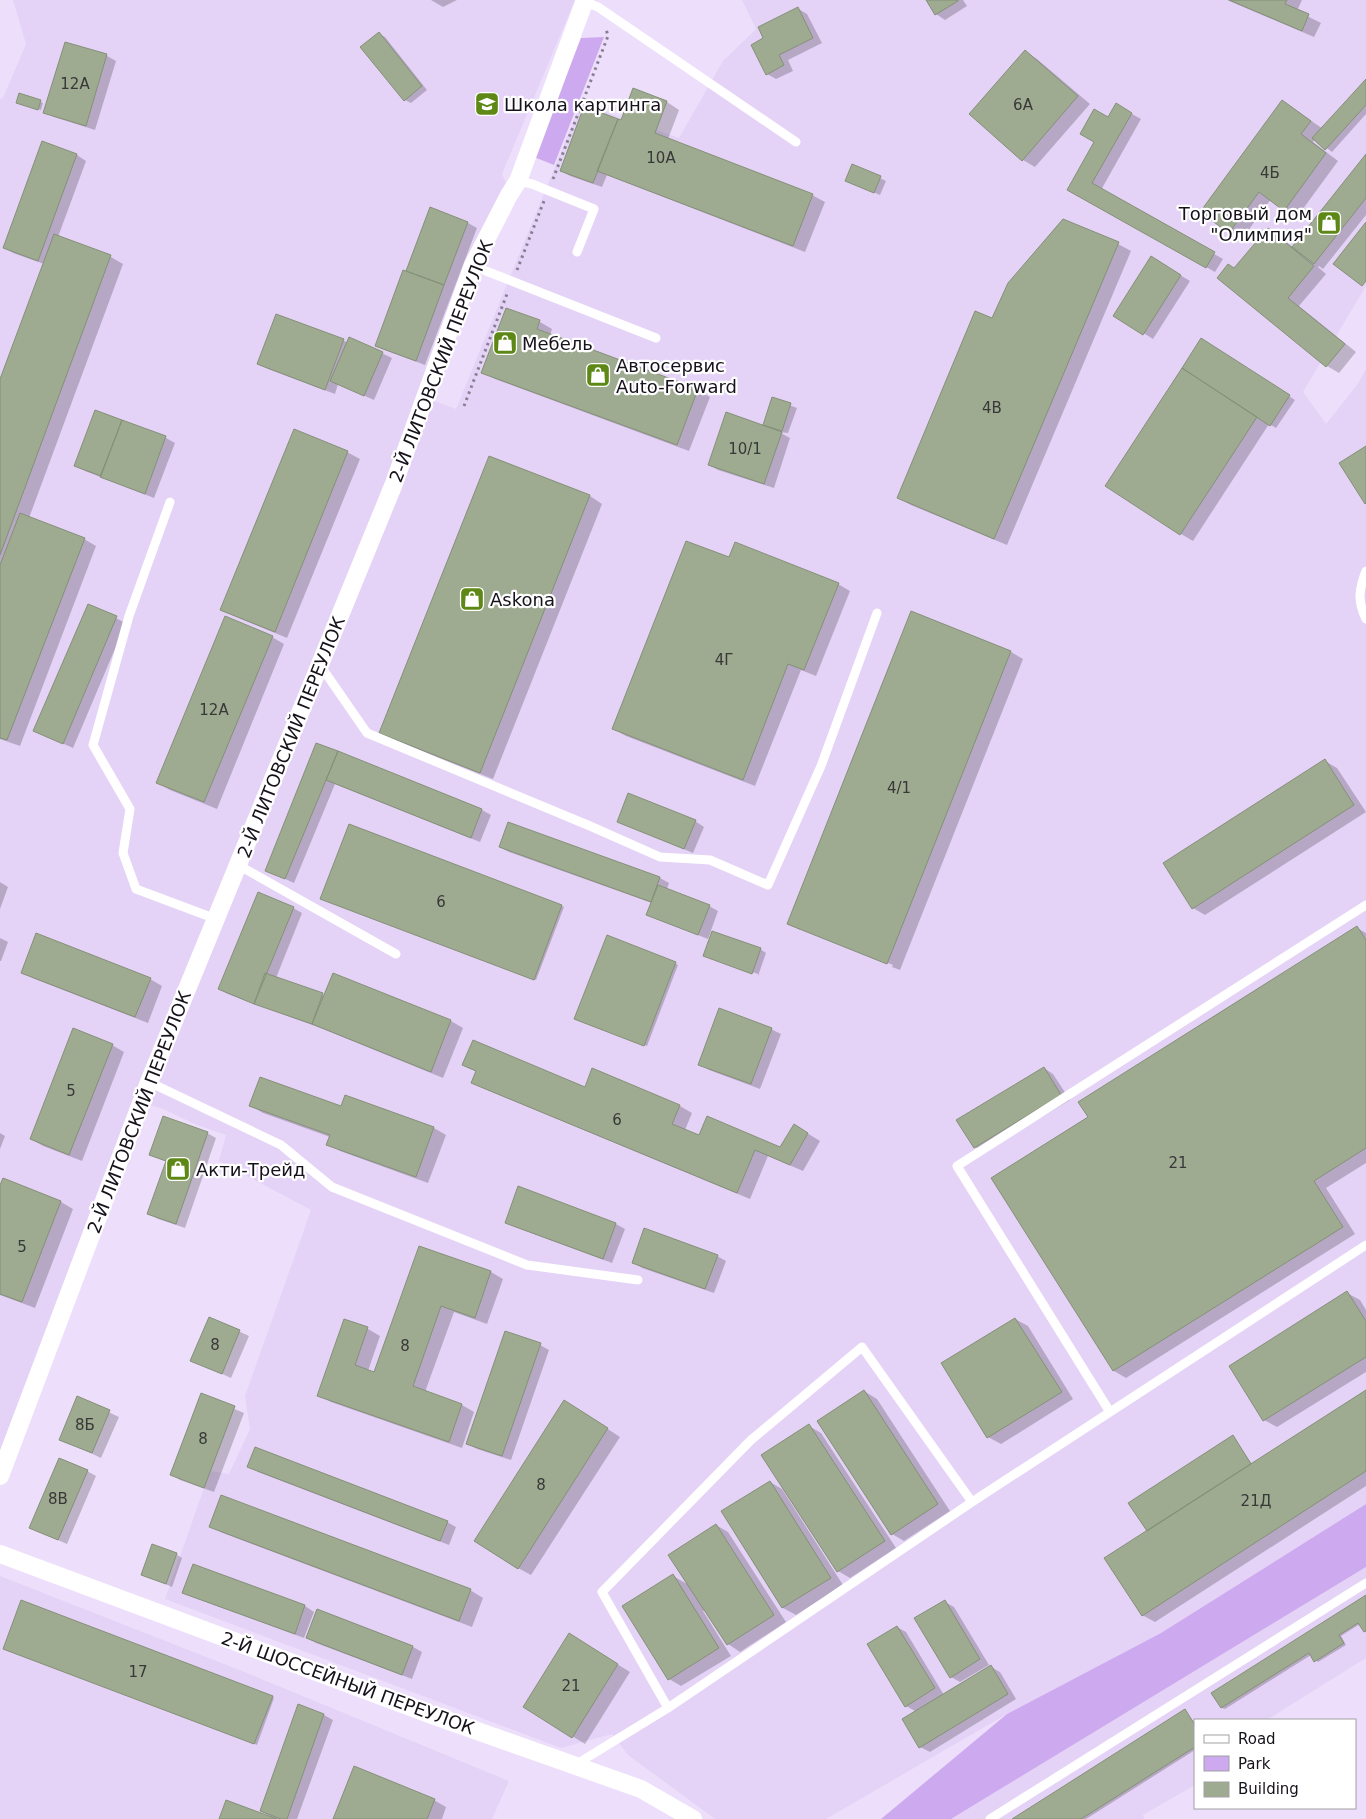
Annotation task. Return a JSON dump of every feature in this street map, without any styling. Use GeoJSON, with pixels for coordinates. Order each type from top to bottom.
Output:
{"type":"FeatureCollection","features":[{"type":"Feature","properties":{"kind":"street","name":"2-Й ЛИТОВСКИЙ ПЕРЕУЛОК"},"geometry":{"type":"LineString","coordinates":[[0,1476],[149,1082],[393,486],[473,265],[508,195],[518,181],[585,1]]}},
{"type":"Feature","properties":{"kind":"street","name":"2-Й ШОССЕЙНЫЙ ПЕРЕУЛОК"},"geometry":{"type":"LineString","coordinates":[[0,1554],[423,1711],[641,1789],[693,1819]]}},
{"type":"Feature","properties":{"kind":"lane"},"geometry":{"type":"LineString","coordinates":[[585,1],[606,13],[796,142]]}},
{"type":"Feature","properties":{"kind":"lane"},"geometry":{"type":"LineString","coordinates":[[518,181],[532,184],[594,209],[577,252]]}},
{"type":"Feature","properties":{"kind":"lane"},"geometry":{"type":"LineString","coordinates":[[473,265],[656,338]]}},
{"type":"Feature","properties":{"kind":"lane"},"geometry":{"type":"LineString","coordinates":[[170,502],[129,616],[93,745],[130,810],[123,853],[136,889],[216,919]]}},
{"type":"Feature","properties":{"kind":"lane"},"geometry":{"type":"LineString","coordinates":[[1366,571],[1358,597],[1366,619]]}},
{"type":"Feature","properties":{"kind":"lane"},"geometry":{"type":"LineString","coordinates":[[320,664],[367,733],[660,857],[710,860],[768,885],[821,766],[878,613]]}},
{"type":"Feature","properties":{"kind":"lane"},"geometry":{"type":"LineString","coordinates":[[238,865],[396,954]]}},
{"type":"Feature","properties":{"kind":"lane"},"geometry":{"type":"LineString","coordinates":[[1110,1412],[957,1166],[1366,905]]}},
{"type":"Feature","properties":{"kind":"lane"},"geometry":{"type":"LineString","coordinates":[[149,1082],[281,1145],[332,1187],[527,1265],[638,1280]]}},
{"type":"Feature","properties":{"kind":"lane"},"geometry":{"type":"LineString","coordinates":[[575,1765],[668,1708],[972,1502],[1366,1245]]}},
{"type":"Feature","properties":{"kind":"lane"},"geometry":{"type":"LineString","coordinates":[[668,1708],[602,1592],[751,1440],[862,1347],[972,1502]]}},
{"type":"Feature","properties":{"kind":"lane"},"geometry":{"type":"LineString","coordinates":[[990,1819],[1366,1583]]}},
{"type":"Feature","properties":{"kind":"shaded area"},"geometry":{"type":"Polygon","coordinates":[[[13,0],[575,0],[502,174],[512,197],[429,399],[456,409],[581,103],[679,138],[723,61],[756,29],[742,0],[1366,0],[1366,286],[1303,392],[1326,424],[1357,385],[1366,369],[1366,1504],[1161,1633],[1007,1714],[826,1819],[715,1819],[628,1755],[612,1734],[561,1748],[165,1599],[210,1471],[229,1474],[250,1429],[245,1396],[311,1210],[219,1161],[226,1135],[141,1102],[0,1476],[0,99],[3,98],[26,44],[13,0]]]}},
{"type":"Feature","properties":{"kind":"shaded area"},"geometry":{"type":"Polygon","coordinates":[[[1366,1567],[1366,1658],[1269,1719],[1194,1719],[1194,1786],[1143,1815],[1144,1819],[951,1819],[1366,1567]]]}},
{"type":"Feature","properties":{"kind":"shaded area"},"geometry":{"type":"Polygon","coordinates":[[[0,1576],[242,1671],[509,1781],[492,1819],[0,1819],[0,1576]]]}},
{"type":"Feature","properties":{"kind":"green space"},"geometry":{"type":"Polygon","coordinates":[[[604,37],[554,165],[534,157],[581,38],[604,37]]]}},
{"type":"Feature","properties":{"kind":"green space"},"geometry":{"type":"Polygon","coordinates":[[[1366,1504],[1366,1567],[951,1819],[881,1819],[1007,1714],[1161,1633],[1366,1504]]]}},
{"type":"Feature","properties":{"kind":"building"},"geometry":{"type":"Polygon","coordinates":[[[926,0],[958,0],[958,1],[935,15],[926,0]]]}},
{"type":"Feature","properties":{"kind":"building"},"geometry":{"type":"Polygon","coordinates":[[[1229,0],[1287,0],[1285,4],[1309,14],[1302,31],[1229,0]]]}},
{"type":"Feature","properties":{"kind":"building"},"geometry":{"type":"Polygon","coordinates":[[[798,7],[813,38],[779,55],[784,65],[766,75],[751,45],[763,38],[758,27],[798,7]]]}},
{"type":"Feature","properties":{"kind":"building"},"geometry":{"type":"Polygon","coordinates":[[[379,32],[422,86],[404,101],[360,47],[379,32]]]}},
{"type":"Feature","properties":{"kind":"building"},"geometry":{"type":"Polygon","coordinates":[[[65,42],[107,54],[86,126],[43,113],[65,42]]]}},
{"type":"Feature","properties":{"kind":"building"},"geometry":{"type":"Polygon","coordinates":[[[1025,50],[1078,96],[1022,161],[969,114],[1025,50]]]}},
{"type":"Feature","properties":{"kind":"building"},"geometry":{"type":"Polygon","coordinates":[[[1366,79],[1366,105],[1325,150],[1312,138],[1366,79]]]}},
{"type":"Feature","properties":{"kind":"building"},"geometry":{"type":"Polygon","coordinates":[[[633,88],[667,101],[655,133],[813,194],[793,246],[597,171],[618,119],[621,120],[633,88]]]}},
{"type":"Feature","properties":{"kind":"building"},"geometry":{"type":"Polygon","coordinates":[[[19,93],[41,100],[38,110],[16,103],[19,93]]]}},
{"type":"Feature","properties":{"kind":"building"},"geometry":{"type":"Polygon","coordinates":[[[1282,100],[1311,121],[1301,134],[1326,153],[1284,211],[1259,192],[1229,233],[1200,212],[1282,100]]]}},
{"type":"Feature","properties":{"kind":"building"},"geometry":{"type":"Polygon","coordinates":[[[1116,103],[1132,113],[1092,183],[1215,252],[1206,268],[1067,190],[1094,142],[1080,134],[1094,109],[1108,117],[1116,103]]]}},
{"type":"Feature","properties":{"kind":"building"},"geometry":{"type":"Polygon","coordinates":[[[584,106],[618,119],[593,183],[560,171],[584,106]]]}},
{"type":"Feature","properties":{"kind":"building"},"geometry":{"type":"Polygon","coordinates":[[[42,141],[77,154],[38,261],[3,248],[42,141]]]}},
{"type":"Feature","properties":{"kind":"building","name":"Торговый дом \"Олимпия\""},"geometry":{"type":"Polygon","coordinates":[[[1366,154],[1366,198],[1314,264],[1292,247],[1366,154]]]}},
{"type":"Feature","properties":{"kind":"building"},"geometry":{"type":"Polygon","coordinates":[[[852,164],[881,176],[874,193],[845,181],[852,164]]]}},
{"type":"Feature","properties":{"kind":"building"},"geometry":{"type":"Polygon","coordinates":[[[430,207],[468,222],[444,285],[406,271],[430,207]]]}},
{"type":"Feature","properties":{"kind":"building"},"geometry":{"type":"Polygon","coordinates":[[[1063,219],[1119,242],[994,539],[897,498],[975,311],[992,318],[1008,283],[1063,219]]]}},
{"type":"Feature","properties":{"kind":"building"},"geometry":{"type":"Polygon","coordinates":[[[1366,222],[1366,281],[1362,286],[1333,264],[1366,222]]]}},
{"type":"Feature","properties":{"kind":"building"},"geometry":{"type":"Polygon","coordinates":[[[1268,228],[1314,266],[1288,298],[1345,344],[1326,367],[1217,278],[1228,264],[1234,268],[1268,228]]]}},
{"type":"Feature","properties":{"kind":"building"},"geometry":{"type":"Polygon","coordinates":[[[54,234],[111,255],[0,555],[0,379],[54,234]]]}},
{"type":"Feature","properties":{"kind":"building"},"geometry":{"type":"Polygon","coordinates":[[[1151,256],[1181,275],[1143,335],[1113,316],[1151,256]]]}},
{"type":"Feature","properties":{"kind":"building"},"geometry":{"type":"Polygon","coordinates":[[[403,270],[444,285],[416,361],[375,346],[403,270]]]}},
{"type":"Feature","properties":{"kind":"building"},"geometry":{"type":"Polygon","coordinates":[[[506,308],[540,320],[537,329],[698,389],[677,445],[481,373],[506,308]]]}},
{"type":"Feature","properties":{"kind":"building"},"geometry":{"type":"Polygon","coordinates":[[[276,314],[344,339],[325,390],[257,364],[276,314]]]}},
{"type":"Feature","properties":{"kind":"building"},"geometry":{"type":"Polygon","coordinates":[[[349,337],[383,352],[364,396],[330,381],[349,337]]]}},
{"type":"Feature","properties":{"kind":"building"},"geometry":{"type":"Polygon","coordinates":[[[1201,338],[1290,395],[1270,426],[1182,368],[1201,338]]]}},
{"type":"Feature","properties":{"kind":"building"},"geometry":{"type":"Polygon","coordinates":[[[1182,368],[1257,417],[1180,535],[1105,486],[1182,368]]]}},
{"type":"Feature","properties":{"kind":"building"},"geometry":{"type":"Polygon","coordinates":[[[772,397],[791,403],[782,431],[763,425],[772,397]]]}},
{"type":"Feature","properties":{"kind":"building"},"geometry":{"type":"Polygon","coordinates":[[[95,410],[122,420],[101,476],[74,466],[95,410]]]}},
{"type":"Feature","properties":{"kind":"building"},"geometry":{"type":"Polygon","coordinates":[[[726,412],[782,432],[764,484],[708,465],[726,412]]]}},
{"type":"Feature","properties":{"kind":"building"},"geometry":{"type":"Polygon","coordinates":[[[122,420],[166,436],[145,494],[100,477],[122,420]]]}},
{"type":"Feature","properties":{"kind":"building"},"geometry":{"type":"Polygon","coordinates":[[[294,429],[348,451],[275,632],[220,610],[294,429]]]}},
{"type":"Feature","properties":{"kind":"building"},"geometry":{"type":"Polygon","coordinates":[[[1366,446],[1366,503],[1365,504],[1339,463],[1366,446]]]}},
{"type":"Feature","properties":{"kind":"building"},"geometry":{"type":"Polygon","coordinates":[[[489,456],[590,495],[480,773],[379,733],[489,456]]]}},
{"type":"Feature","properties":{"kind":"building"},"geometry":{"type":"Polygon","coordinates":[[[20,513],[85,538],[7,740],[0,738],[0,565],[20,513]]]}},
{"type":"Feature","properties":{"kind":"building"},"geometry":{"type":"Polygon","coordinates":[[[686,541],[729,557],[735,542],[839,583],[804,670],[788,664],[743,780],[612,729],[686,541]]]}},
{"type":"Feature","properties":{"kind":"building"},"geometry":{"type":"Polygon","coordinates":[[[88,604],[117,616],[63,744],[33,731],[88,604]]]}},
{"type":"Feature","properties":{"kind":"building"},"geometry":{"type":"Polygon","coordinates":[[[911,611],[1011,651],[887,964],[787,924],[911,611]]]}},
{"type":"Feature","properties":{"kind":"building"},"geometry":{"type":"Polygon","coordinates":[[[225,616],[273,636],[204,802],[156,783],[225,616]]]}},
{"type":"Feature","properties":{"kind":"building"},"geometry":{"type":"Polygon","coordinates":[[[316,743],[338,751],[285,879],[265,871],[316,743]]]}},
{"type":"Feature","properties":{"kind":"building"},"geometry":{"type":"Polygon","coordinates":[[[338,751],[482,809],[471,838],[326,780],[338,751]]]}},
{"type":"Feature","properties":{"kind":"building"},"geometry":{"type":"Polygon","coordinates":[[[1325,759],[1354,805],[1192,909],[1163,863],[1325,759]]]}},
{"type":"Feature","properties":{"kind":"building"},"geometry":{"type":"Polygon","coordinates":[[[628,793],[696,820],[684,849],[617,822],[628,793]]]}},
{"type":"Feature","properties":{"kind":"building"},"geometry":{"type":"Polygon","coordinates":[[[508,822],[660,877],[651,902],[499,847],[508,822]]]}},
{"type":"Feature","properties":{"kind":"building"},"geometry":{"type":"Polygon","coordinates":[[[349,824],[562,905],[534,980],[320,899],[349,824]]]}},
{"type":"Feature","properties":{"kind":"building"},"geometry":{"type":"Polygon","coordinates":[[[658,885],[710,905],[698,935],[646,915],[658,885]]]}},
{"type":"Feature","properties":{"kind":"building"},"geometry":{"type":"Polygon","coordinates":[[[258,892],[294,907],[254,1004],[218,989],[258,892]]]}},
{"type":"Feature","properties":{"kind":"building"},"geometry":{"type":"Polygon","coordinates":[[[1357,926],[1366,940],[1366,1148],[1314,1181],[1343,1227],[1113,1371],[991,1178],[1088,1117],[1078,1102],[1357,926]]]}},
{"type":"Feature","properties":{"kind":"building"},"geometry":{"type":"Polygon","coordinates":[[[712,931],[761,948],[752,974],[703,956],[712,931]]]}},
{"type":"Feature","properties":{"kind":"building"},"geometry":{"type":"Polygon","coordinates":[[[36,933],[151,978],[135,1017],[21,973],[36,933]]]}},
{"type":"Feature","properties":{"kind":"building"},"geometry":{"type":"Polygon","coordinates":[[[607,935],[676,962],[644,1046],[574,1019],[607,935]]]}},
{"type":"Feature","properties":{"kind":"building"},"geometry":{"type":"Polygon","coordinates":[[[265,973],[323,993],[312,1024],[254,1004],[265,973]]]}},
{"type":"Feature","properties":{"kind":"building"},"geometry":{"type":"Polygon","coordinates":[[[333,973],[451,1020],[431,1072],[312,1024],[333,973]]]}},
{"type":"Feature","properties":{"kind":"building"},"geometry":{"type":"Polygon","coordinates":[[[719,1008],[772,1028],[751,1084],[698,1065],[719,1008]]]}},
{"type":"Feature","properties":{"kind":"building"},"geometry":{"type":"Polygon","coordinates":[[[73,1028],[113,1044],[69,1155],[30,1139],[73,1028]]]}},
{"type":"Feature","properties":{"kind":"building"},"geometry":{"type":"Polygon","coordinates":[[[473,1040],[585,1087],[592,1068],[680,1105],[672,1124],[699,1135],[707,1116],[780,1147],[794,1124],[808,1133],[790,1165],[755,1150],[737,1193],[471,1083],[476,1071],[462,1065],[473,1040]]]}},
{"type":"Feature","properties":{"kind":"building"},"geometry":{"type":"Polygon","coordinates":[[[1044,1067],[1061,1095],[974,1148],[956,1120],[1044,1067]]]}},
{"type":"Feature","properties":{"kind":"building"},"geometry":{"type":"Polygon","coordinates":[[[260,1077],[341,1106],[345,1095],[434,1127],[416,1177],[326,1145],[330,1135],[249,1106],[260,1077]]]}},
{"type":"Feature","properties":{"kind":"building"},"geometry":{"type":"Polygon","coordinates":[[[163,1116],[208,1132],[176,1224],[147,1214],[166,1161],[149,1155],[163,1116]]]}},
{"type":"Feature","properties":{"kind":"building"},"geometry":{"type":"Polygon","coordinates":[[[3,1178],[61,1201],[22,1302],[0,1294],[0,1185],[3,1178]]]}},
{"type":"Feature","properties":{"kind":"building"},"geometry":{"type":"Polygon","coordinates":[[[518,1186],[616,1223],[603,1259],[505,1223],[518,1186]]]}},
{"type":"Feature","properties":{"kind":"building"},"geometry":{"type":"Polygon","coordinates":[[[644,1228],[718,1255],[705,1289],[632,1263],[644,1228]]]}},
{"type":"Feature","properties":{"kind":"building"},"geometry":{"type":"Polygon","coordinates":[[[419,1246],[491,1271],[475,1318],[441,1306],[413,1386],[462,1404],[449,1442],[317,1396],[344,1319],[368,1327],[355,1365],[374,1372],[419,1246]]]}},
{"type":"Feature","properties":{"kind":"building"},"geometry":{"type":"Polygon","coordinates":[[[1347,1291],[1366,1321],[1366,1357],[1263,1421],[1229,1366],[1347,1291]]]}},
{"type":"Feature","properties":{"kind":"building"},"geometry":{"type":"Polygon","coordinates":[[[209,1317],[240,1330],[222,1374],[190,1361],[209,1317]]]}},
{"type":"Feature","properties":{"kind":"building"},"geometry":{"type":"Polygon","coordinates":[[[1015,1318],[1062,1392],[987,1438],[941,1363],[1015,1318]]]}},
{"type":"Feature","properties":{"kind":"building"},"geometry":{"type":"Polygon","coordinates":[[[505,1331],[541,1343],[502,1456],[466,1444],[505,1331]]]}},
{"type":"Feature","properties":{"kind":"building"},"geometry":{"type":"Polygon","coordinates":[[[864,1390],[938,1504],[891,1535],[817,1421],[864,1390]]]}},
{"type":"Feature","properties":{"kind":"building"},"geometry":{"type":"Polygon","coordinates":[[[1366,1390],[1366,1471],[1142,1616],[1104,1558],[1366,1390]]]}},
{"type":"Feature","properties":{"kind":"building"},"geometry":{"type":"Polygon","coordinates":[[[201,1393],[235,1406],[204,1488],[170,1475],[201,1393]]]}},
{"type":"Feature","properties":{"kind":"building"},"geometry":{"type":"Polygon","coordinates":[[[77,1396],[110,1410],[92,1453],[59,1440],[77,1396]]]}},
{"type":"Feature","properties":{"kind":"building"},"geometry":{"type":"Polygon","coordinates":[[[564,1400],[608,1428],[518,1569],[474,1541],[564,1400]]]}},
{"type":"Feature","properties":{"kind":"building"},"geometry":{"type":"Polygon","coordinates":[[[809,1424],[885,1541],[837,1572],[761,1455],[809,1424]]]}},
{"type":"Feature","properties":{"kind":"building"},"geometry":{"type":"Polygon","coordinates":[[[1233,1435],[1251,1464],[1147,1531],[1128,1503],[1233,1435]]]}},
{"type":"Feature","properties":{"kind":"building"},"geometry":{"type":"Polygon","coordinates":[[[255,1447],[448,1521],[440,1541],[247,1467],[255,1447]]]}},
{"type":"Feature","properties":{"kind":"building"},"geometry":{"type":"Polygon","coordinates":[[[59,1458],[88,1470],[58,1540],[29,1528],[59,1458]]]}},
{"type":"Feature","properties":{"kind":"building"},"geometry":{"type":"Polygon","coordinates":[[[770,1481],[831,1578],[782,1608],[721,1511],[770,1481]]]}},
{"type":"Feature","properties":{"kind":"building"},"geometry":{"type":"Polygon","coordinates":[[[221,1495],[471,1589],[459,1621],[209,1527],[221,1495]]]}},
{"type":"Feature","properties":{"kind":"building"},"geometry":{"type":"Polygon","coordinates":[[[716,1524],[774,1615],[727,1645],[668,1555],[716,1524]]]}},
{"type":"Feature","properties":{"kind":"building"},"geometry":{"type":"Polygon","coordinates":[[[152,1544],[177,1553],[166,1584],[141,1575],[152,1544]]]}},
{"type":"Feature","properties":{"kind":"building"},"geometry":{"type":"Polygon","coordinates":[[[193,1564],[305,1605],[295,1634],[182,1593],[193,1564]]]}},
{"type":"Feature","properties":{"kind":"building"},"geometry":{"type":"Polygon","coordinates":[[[673,1574],[719,1648],[668,1680],[622,1606],[673,1574]]]}},
{"type":"Feature","properties":{"kind":"building"},"geometry":{"type":"Polygon","coordinates":[[[1366,1595],[1366,1631],[1364,1632],[1358,1623],[1339,1635],[1344,1643],[1314,1662],[1309,1653],[1221,1708],[1211,1693],[1366,1595]]]}},
{"type":"Feature","properties":{"kind":"building"},"geometry":{"type":"Polygon","coordinates":[[[21,1600],[273,1696],[254,1744],[3,1649],[21,1600]]]}},
{"type":"Feature","properties":{"kind":"building"},"geometry":{"type":"Polygon","coordinates":[[[945,1600],[980,1659],[950,1678],[914,1618],[945,1600]]]}},
{"type":"Feature","properties":{"kind":"building"},"geometry":{"type":"Polygon","coordinates":[[[317,1609],[413,1646],[402,1675],[306,1638],[317,1609]]]}},
{"type":"Feature","properties":{"kind":"building"},"geometry":{"type":"Polygon","coordinates":[[[897,1626],[935,1688],[905,1707],[867,1644],[897,1626]]]}},
{"type":"Feature","properties":{"kind":"building"},"geometry":{"type":"Polygon","coordinates":[[[569,1633],[618,1664],[572,1738],[523,1707],[569,1633]]]}},
{"type":"Feature","properties":{"kind":"building"},"geometry":{"type":"Polygon","coordinates":[[[991,1665],[1008,1694],[919,1748],[902,1719],[991,1665]]]}},
{"type":"Feature","properties":{"kind":"building"},"geometry":{"type":"Polygon","coordinates":[[[298,1704],[324,1714],[287,1819],[281,1819],[260,1811],[298,1704]]]}},
{"type":"Feature","properties":{"kind":"building"},"geometry":{"type":"Polygon","coordinates":[[[1185,1709],[1194,1723],[1194,1748],[1081,1819],[1012,1819],[1185,1709]]]}},
{"type":"Feature","properties":{"kind":"building"},"geometry":{"type":"Polygon","coordinates":[[[354,1766],[435,1799],[427,1819],[333,1819],[354,1766]]]}},
{"type":"Feature","properties":{"kind":"building"},"geometry":{"type":"Polygon","coordinates":[[[226,1800],[277,1819],[219,1819],[226,1800]]]}},
{"type":"Feature","properties":{"kind":"place","name":"Школа картинга"},"geometry":{"type":"Point","coordinates":[487,104]}},
{"type":"Feature","properties":{"kind":"place","name":"Торговый дом \"Олимпия\""},"geometry":{"type":"Point","coordinates":[1329,223]}},
{"type":"Feature","properties":{"kind":"place","name":"Мебель"},"geometry":{"type":"Point","coordinates":[505,343]}},
{"type":"Feature","properties":{"kind":"place","name":"Автосервис Auto-Forward"},"geometry":{"type":"Point","coordinates":[598,375]}},
{"type":"Feature","properties":{"kind":"place","name":"Askona"},"geometry":{"type":"Point","coordinates":[472,599]}},
{"type":"Feature","properties":{"kind":"place","name":"Акти-Трейд"},"geometry":{"type":"Point","coordinates":[178,1169]}}]}
